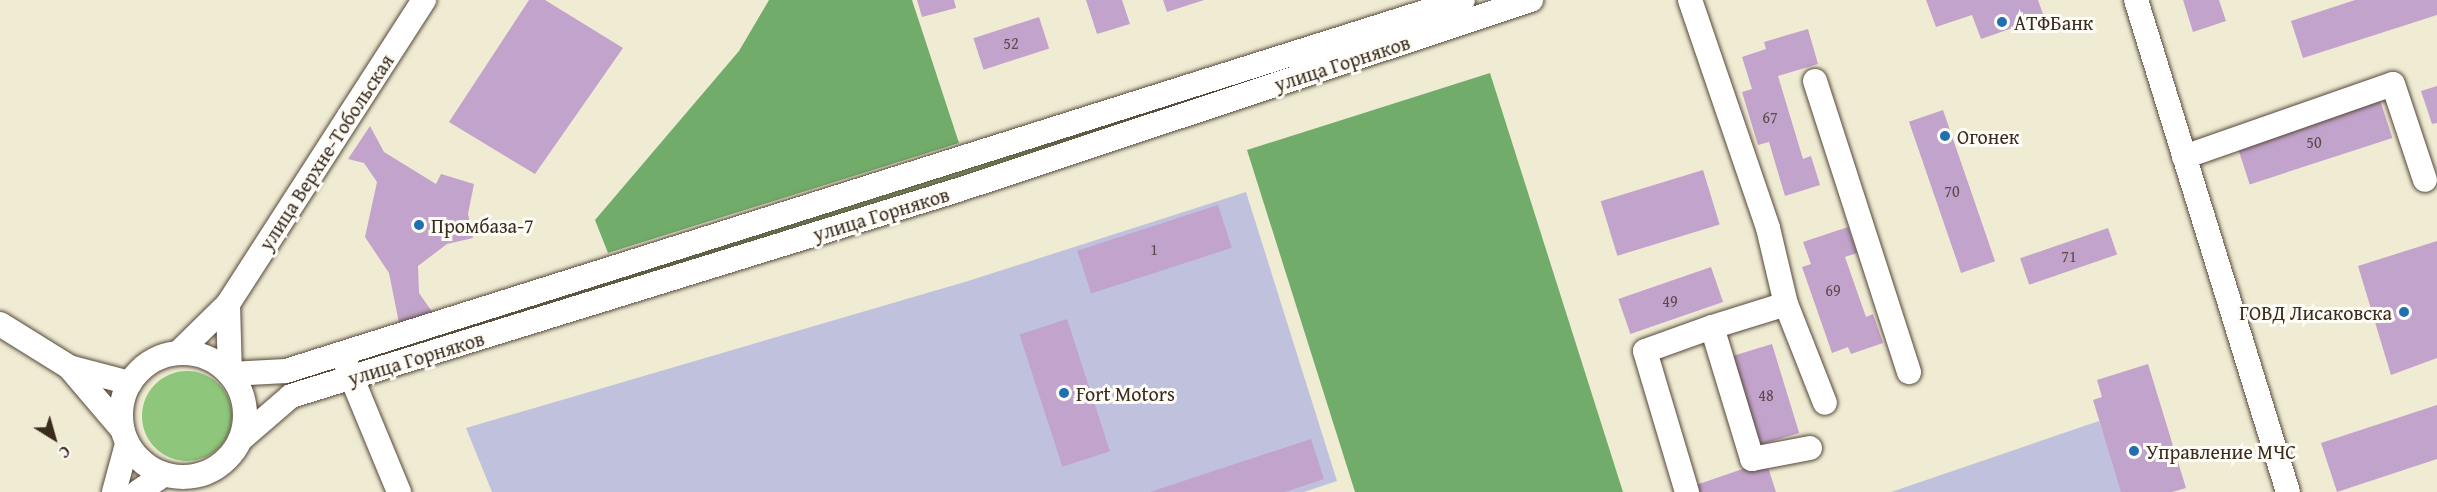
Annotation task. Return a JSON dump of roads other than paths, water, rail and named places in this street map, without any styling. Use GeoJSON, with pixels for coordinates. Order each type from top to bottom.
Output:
{"type":"FeatureCollection","features":[{"type":"Feature","properties":{"kind":"street","name":"улица Верхне-Тобольская"},"geometry":{"type":"LineString","coordinates":[[178,353],[228,304],[424,0]]}},
{"type":"Feature","properties":{"kind":"street","name":"улица Горняков"},"geometry":{"type":"LineString","coordinates":[[230,374],[286,371],[1463,0]]}},
{"type":"Feature","properties":{"kind":"street","name":"улица Горняков"},"geometry":{"type":"LineString","coordinates":[[240,440],[291,396],[955,191],[1531,0]]}},
{"type":"Feature","properties":{"kind":"street"},"geometry":{"type":"LineString","coordinates":[[1690,0],[1768,228],[1786,304],[1825,403]]}},
{"type":"Feature","properties":{"kind":"street"},"geometry":{"type":"LineString","coordinates":[[2136,0],[2288,492]]}},
{"type":"Feature","properties":{"kind":"street"},"geometry":{"type":"LineString","coordinates":[[1815,81],[1909,372]]}},
{"type":"Feature","properties":{"kind":"street"},"geometry":{"type":"LineString","coordinates":[[2184,157],[2393,84],[2425,180]]}},
{"type":"Feature","properties":{"kind":"street"},"geometry":{"type":"LineString","coordinates":[[69,367],[143,463],[164,475],[182,478],[217,468],[231,456],[240,440],[245,406],[230,374],[228,304]]}},
{"type":"Feature","properties":{"kind":"street"},"geometry":{"type":"LineString","coordinates":[[1687,492],[1645,351],[1786,304]]}},
{"type":"Feature","properties":{"kind":"street"},"geometry":{"type":"LineString","coordinates":[[0,324],[69,367],[130,383]]}},
{"type":"Feature","properties":{"kind":"street"},"geometry":{"type":"LineString","coordinates":[[1712,327],[1752,459],[1810,448]]}},
{"type":"Feature","properties":{"kind":"street"},"geometry":{"type":"LineString","coordinates":[[114,492],[125,437],[121,413],[130,383],[142,368],[159,358],[178,353],[197,354],[230,374]]}},
{"type":"Feature","properties":{"kind":"street"},"geometry":{"type":"LineString","coordinates":[[342,353],[399,492]]}},
{"type":"Feature","properties":{"kind":"street"},"geometry":{"type":"LineString","coordinates":[[138,492],[164,475]]}},
{"type":"Feature","properties":{"kind":"place","name":"АТФБанк"},"geometry":{"type":"Point","coordinates":[2002,22]}},
{"type":"Feature","properties":{"kind":"place","name":"Огонек"},"geometry":{"type":"Point","coordinates":[1945,136]}},
{"type":"Feature","properties":{"kind":"place","name":"Промбаза-7"},"geometry":{"type":"Point","coordinates":[419,225]}},
{"type":"Feature","properties":{"kind":"place","name":"ГОВД Лисаковска"},"geometry":{"type":"Point","coordinates":[2404,312]}},
{"type":"Feature","properties":{"kind":"place","name":"Fort Motors"},"geometry":{"type":"Point","coordinates":[1064,393]}},
{"type":"Feature","properties":{"kind":"place","name":"Управление МЧС"},"geometry":{"type":"Point","coordinates":[2134,451]}}]}
